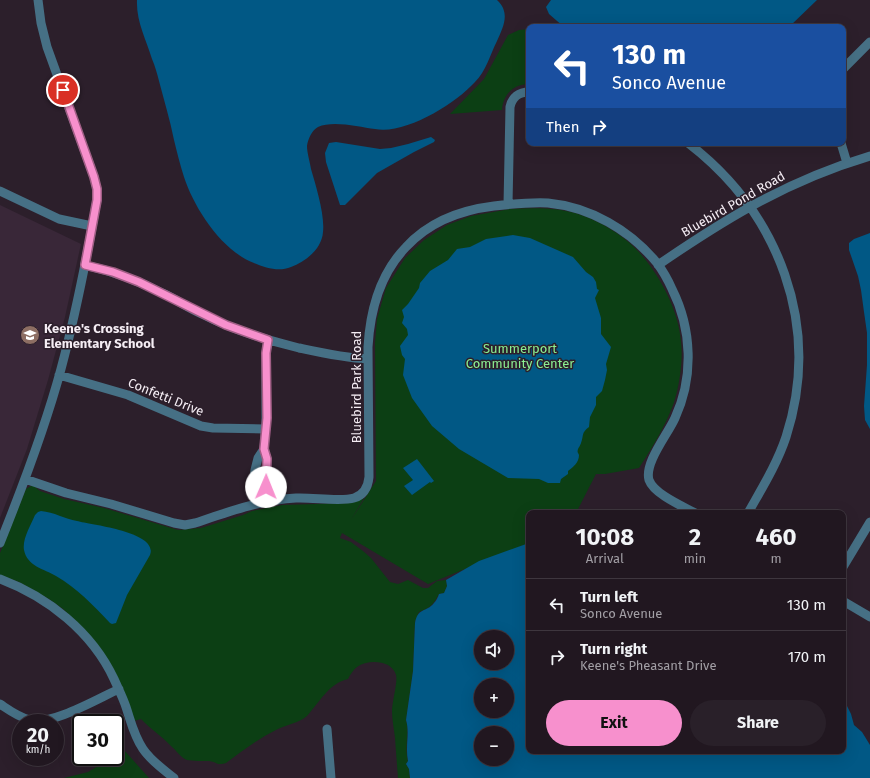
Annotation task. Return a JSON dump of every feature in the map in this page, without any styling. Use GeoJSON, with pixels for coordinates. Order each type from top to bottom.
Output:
{"type":"FeatureCollection","features":[{"type":"Feature","properties":{"kind":"street"},"geometry":{"type":"LineString","coordinates":[[0,543],[25,479],[59,375],[85,265],[97,200],[96,184],[47,47],[41,23],[38,0]]}},
{"type":"Feature","properties":{"kind":"street"},"geometry":{"type":"LineString","coordinates":[[846,66],[870,42]]}},
{"type":"Feature","properties":{"kind":"street"},"geometry":{"type":"LineString","coordinates":[[508,204],[510,107],[514,97],[521,93],[526,92]]}},
{"type":"Feature","properties":{"kind":"street"},"geometry":{"type":"LineString","coordinates":[[692,146],[721,171],[750,206],[764,227],[775,249],[790,289],[796,322],[798,363],[796,394],[786,435],[774,465],[750,510]]}},
{"type":"Feature","properties":{"kind":"street"},"geometry":{"type":"LineString","coordinates":[[842,146],[847,163]]}},
{"type":"Feature","properties":{"kind":"street","name":"Bluebird Pond Road"},"geometry":{"type":"LineString","coordinates":[[658,265],[704,234],[750,206],[791,185],[847,163],[870,156]]}},
{"type":"Feature","properties":{"kind":"street"},"geometry":{"type":"LineString","coordinates":[[0,192],[54,217],[92,226]]}},
{"type":"Feature","properties":{"kind":"street","name":"Bluebird Park Road"},"geometry":{"type":"LineString","coordinates":[[25,479],[66,493],[180,524],[196,523],[267,501],[297,498],[348,499],[358,496],[365,491],[369,477],[369,327],[376,298],[389,270],[406,246],[427,229],[452,216],[472,210],[508,204],[548,203],[570,207],[591,214],[611,224],[631,238],[658,265],[674,293],[683,317],[688,345],[686,385],[681,404],[672,424],[650,465],[648,477],[656,490],[690,510]]}},
{"type":"Feature","properties":{"kind":"street"},"geometry":{"type":"LineString","coordinates":[[85,265],[113,272],[139,282],[226,325],[268,340],[336,356],[368,358]]}},
{"type":"Feature","properties":{"kind":"street"},"geometry":{"type":"LineString","coordinates":[[256,504],[254,483],[255,470],[258,458],[264,449],[266,429],[266,353],[268,340]]}},
{"type":"Feature","properties":{"kind":"street","name":"Confetti Drive"},"geometry":{"type":"LineString","coordinates":[[59,375],[128,395],[201,426],[213,428],[266,429]]}},
{"type":"Feature","properties":{"kind":"street"},"geometry":{"type":"LineString","coordinates":[[264,449],[267,455],[267,501]]}},
{"type":"Feature","properties":{"kind":"street"},"geometry":{"type":"LineString","coordinates":[[846,562],[870,522]]}},
{"type":"Feature","properties":{"kind":"street"},"geometry":{"type":"LineString","coordinates":[[0,579],[36,596],[68,619],[81,632],[99,654],[110,671],[126,706],[133,729],[142,748],[158,766],[174,778]]}},
{"type":"Feature","properties":{"kind":"street"},"geometry":{"type":"LineString","coordinates":[[846,603],[870,617]]}},
{"type":"Feature","properties":{"kind":"street"},"geometry":{"type":"LineString","coordinates":[[0,704],[12,712],[31,721],[45,721],[60,716],[118,689]]}},
{"type":"Feature","properties":{"kind":"street"},"geometry":{"type":"LineString","coordinates":[[327,729],[332,778]]}},
{"type":"Feature","properties":{"kind":"shaded area","name":"Keene's Crossing Elementary School"},"geometry":{"type":"Polygon","coordinates":[[[0,205],[81,244],[65,317],[48,380],[27,449],[0,518],[0,205]]]}},
{"type":"Feature","properties":{"kind":"green space"},"geometry":{"type":"Polygon","coordinates":[[[526,29],[526,84],[518,86],[510,91],[504,100],[502,110],[450,114],[484,79],[508,35],[519,30],[526,29]]]}},
{"type":"Feature","properties":{"kind":"green space","name":"Summerport Community Center"},"geometry":{"type":"Polygon","coordinates":[[[537,208],[572,212],[596,221],[617,233],[635,248],[652,268],[666,292],[672,304],[679,330],[682,356],[680,378],[669,416],[639,468],[605,474],[596,474],[578,510],[526,510],[526,544],[428,584],[342,533],[340,538],[351,542],[371,558],[390,582],[398,584],[408,580],[423,588],[428,588],[437,581],[446,580],[447,586],[444,593],[439,594],[431,606],[419,612],[415,622],[413,671],[406,720],[408,761],[406,764],[409,769],[410,778],[398,778],[392,711],[396,675],[390,666],[379,662],[362,664],[357,667],[348,679],[341,681],[330,689],[307,716],[280,728],[250,745],[226,763],[219,764],[209,761],[192,761],[185,759],[141,719],[134,721],[79,624],[63,609],[49,599],[19,582],[0,575],[0,553],[26,489],[34,486],[40,491],[64,499],[104,508],[178,530],[201,528],[252,511],[282,505],[351,503],[364,498],[351,520],[376,481],[375,343],[377,319],[386,288],[405,258],[424,240],[447,225],[471,216],[510,209],[537,208]]]}},
{"type":"Feature","properties":{"kind":"green space"},"geometry":{"type":"Polygon","coordinates":[[[124,750],[149,778],[64,778],[88,772],[98,766],[124,766],[124,750]]]}},
{"type":"Feature","properties":{"kind":"water"},"geometry":{"type":"Polygon","coordinates":[[[137,0],[497,0],[504,10],[505,15],[502,31],[488,63],[479,78],[466,91],[429,116],[415,123],[387,130],[331,124],[318,127],[314,130],[308,140],[307,149],[323,217],[322,238],[320,244],[312,254],[302,262],[291,267],[277,269],[268,268],[254,263],[231,249],[220,239],[202,215],[195,202],[181,168],[157,72],[140,23],[137,0]]]}},
{"type":"Feature","properties":{"kind":"water"},"geometry":{"type":"Polygon","coordinates":[[[551,0],[817,0],[792,24],[561,24],[549,14],[546,7],[551,0]]]}},
{"type":"Feature","properties":{"kind":"water"},"geometry":{"type":"Polygon","coordinates":[[[431,137],[435,140],[434,142],[377,173],[345,205],[340,205],[326,162],[325,153],[329,143],[336,142],[380,149],[408,144],[431,137]]]}},
{"type":"Feature","properties":{"kind":"water"},"geometry":{"type":"Polygon","coordinates":[[[870,233],[870,429],[865,420],[864,406],[867,365],[867,333],[861,290],[849,250],[849,243],[854,239],[870,233]]]}},
{"type":"Feature","properties":{"kind":"water"},"geometry":{"type":"Polygon","coordinates":[[[513,235],[530,238],[573,257],[586,272],[593,277],[596,282],[597,289],[599,290],[595,298],[601,318],[601,334],[611,347],[606,364],[607,370],[602,391],[596,397],[596,405],[590,417],[589,427],[584,433],[578,449],[578,460],[568,471],[568,474],[561,479],[560,483],[548,483],[539,479],[508,478],[459,449],[432,426],[412,398],[403,375],[405,359],[402,355],[400,346],[408,335],[407,329],[402,323],[404,317],[402,310],[419,288],[420,283],[430,271],[448,260],[457,249],[470,247],[486,239],[513,235]]]}},
{"type":"Feature","properties":{"kind":"water"},"geometry":{"type":"Polygon","coordinates":[[[417,459],[434,481],[431,483],[430,482],[412,495],[404,486],[413,480],[403,468],[417,459]]]}},
{"type":"Feature","properties":{"kind":"water"},"geometry":{"type":"Polygon","coordinates":[[[41,511],[73,520],[109,527],[135,535],[150,547],[150,555],[127,595],[116,623],[110,623],[78,591],[29,560],[24,550],[24,541],[35,515],[41,511]]]}},
{"type":"Feature","properties":{"kind":"water"},"geometry":{"type":"Polygon","coordinates":[[[526,544],[526,754],[846,754],[846,704],[854,725],[862,732],[870,745],[870,778],[410,778],[409,769],[406,764],[408,761],[408,730],[406,720],[413,671],[415,623],[420,612],[431,606],[439,594],[444,593],[447,586],[446,580],[479,561],[526,544]]]}},
{"type":"Feature","properties":{"kind":"place","name":"Keene's Crossing Elementary School"},"geometry":{"type":"Point","coordinates":[30,335]}},
{"type":"Feature","properties":{"kind":"route"},"geometry":{"type":"LineString","coordinates":[[63,90],[97,189],[97,200],[85,265],[122,275],[226,325],[268,340],[266,353],[267,418],[264,449],[267,455],[266,487]]}}]}
